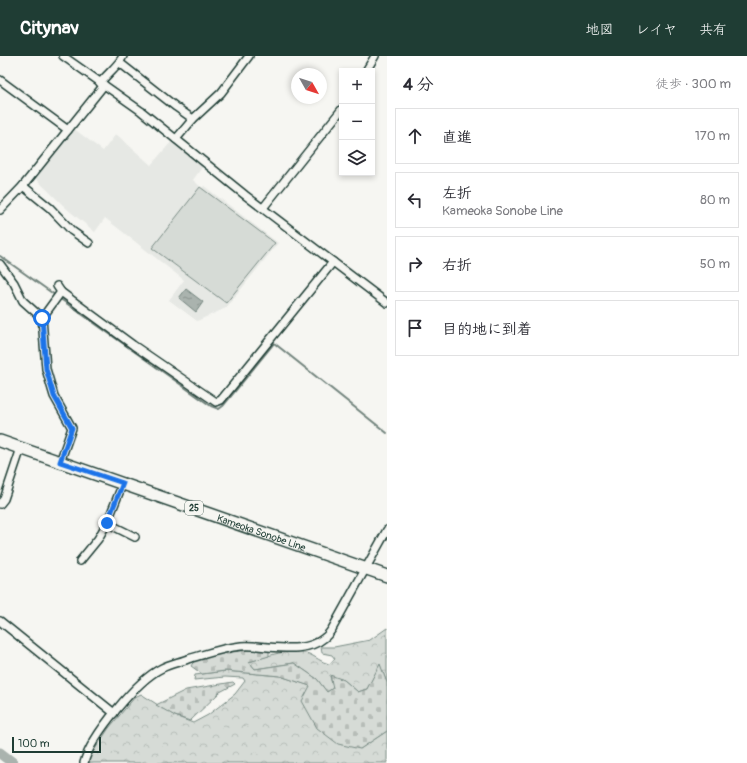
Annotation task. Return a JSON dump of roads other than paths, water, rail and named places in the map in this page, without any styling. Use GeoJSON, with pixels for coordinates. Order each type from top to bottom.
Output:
{"type":"FeatureCollection","features":[{"type":"Feature","properties":{"kind":"main road","name":"Kameoka Sonobe Line"},"geometry":{"type":"LineString","coordinates":[[0,441],[387,576]]}},
{"type":"Feature","properties":{"kind":"street"},"geometry":{"type":"LineString","coordinates":[[63,56],[141,111],[263,208],[387,303]]}},
{"type":"Feature","properties":{"kind":"street"},"geometry":{"type":"LineString","coordinates":[[176,139],[192,119],[221,93],[249,56]]}},
{"type":"Feature","properties":{"kind":"street"},"geometry":{"type":"LineString","coordinates":[[368,68],[375,56]]}},
{"type":"Feature","properties":{"kind":"street"},"geometry":{"type":"LineString","coordinates":[[0,210],[23,186],[68,130],[121,59],[176,108],[192,119]]}},
{"type":"Feature","properties":{"kind":"street"},"geometry":{"type":"LineString","coordinates":[[0,80],[68,130]]}},
{"type":"Feature","properties":{"kind":"street"},"geometry":{"type":"LineString","coordinates":[[263,208],[339,113]]}},
{"type":"Feature","properties":{"kind":"street"},"geometry":{"type":"LineString","coordinates":[[23,186],[50,208],[72,231],[88,243]]}},
{"type":"Feature","properties":{"kind":"street"},"geometry":{"type":"LineString","coordinates":[[60,462],[72,428],[54,396],[46,369],[42,318],[59,289],[133,345],[216,402],[221,400],[333,262]]}},
{"type":"Feature","properties":{"kind":"street"},"geometry":{"type":"LineString","coordinates":[[0,264],[14,283],[23,301],[42,318]]}},
{"type":"Feature","properties":{"kind":"street"},"geometry":{"type":"LineString","coordinates":[[0,504],[4,499],[21,448]]}},
{"type":"Feature","properties":{"kind":"street"},"geometry":{"type":"LineString","coordinates":[[80,561],[98,539],[107,523],[123,483]]}},
{"type":"Feature","properties":{"kind":"street"},"geometry":{"type":"LineString","coordinates":[[107,523],[135,537]]}},
{"type":"Feature","properties":{"kind":"street"},"geometry":{"type":"LineString","coordinates":[[84,763],[96,739],[114,713],[153,673],[163,667],[224,648],[250,645],[298,648],[312,646],[324,639],[332,629],[387,530]]}},
{"type":"Feature","properties":{"kind":"street"},"geometry":{"type":"LineString","coordinates":[[0,622],[114,713]]}},
{"type":"Feature","properties":{"kind":"water"},"geometry":{"type":"Polygon","coordinates":[[[186,289],[203,302],[196,312],[179,298],[186,289]]]}},
{"type":"Feature","properties":{"kind":"waterway"},"geometry":{"type":"LineString","coordinates":[[0,256],[211,406],[219,409],[223,406],[274,343],[387,433]]}},
{"type":"Feature","properties":{"kind":"waterway"},"geometry":{"type":"LineString","coordinates":[[0,753],[13,763]]}}]}
